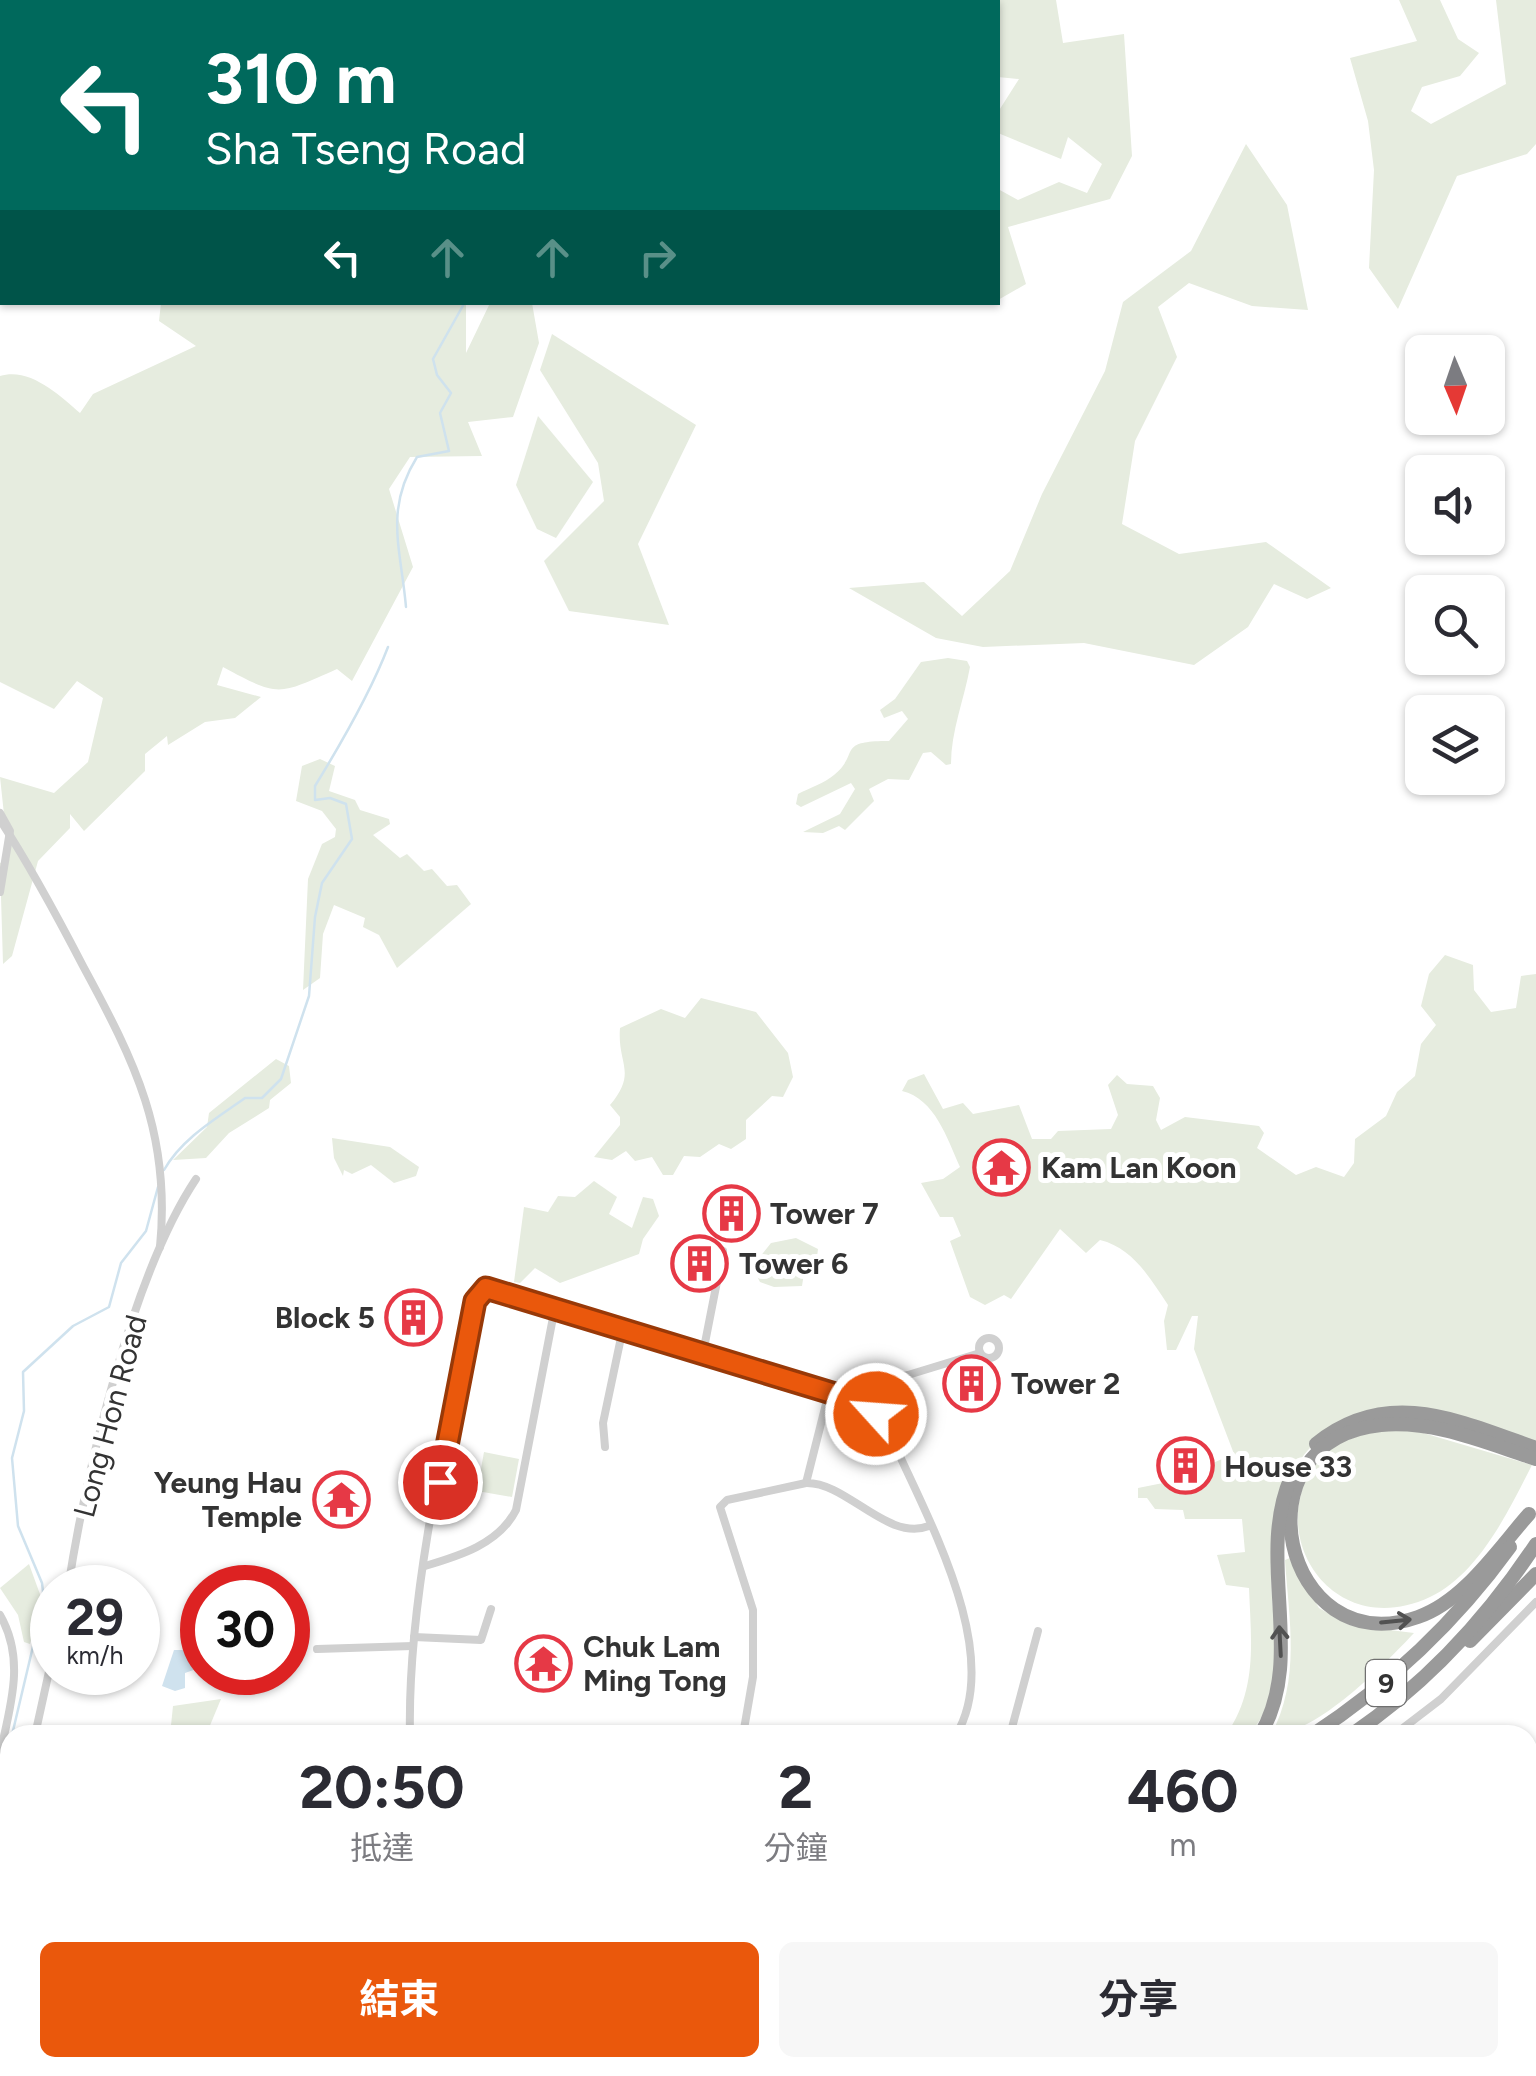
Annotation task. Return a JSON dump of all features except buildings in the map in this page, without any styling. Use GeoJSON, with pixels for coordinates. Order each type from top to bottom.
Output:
{"type":"FeatureCollection","features":[{"type":"Feature","properties":{"kind":"highway"},"geometry":{"type":"LineString","coordinates":[[1265,1725],[1280,1678],[1278,1517],[1291,1477],[1317,1444],[1352,1420],[1414,1410],[1536,1448]]}},
{"type":"Feature","properties":{"kind":"highway"},"geometry":{"type":"LineString","coordinates":[[1532,1508],[1456,1593],[1431,1612],[1400,1622],[1368,1621],[1329,1604],[1304,1578],[1290,1540],[1290,1507],[1300,1480],[1320,1454],[1353,1432],[1383,1425],[1428,1427],[1536,1459]]}},
{"type":"Feature","properties":{"kind":"highway","name":"9"},"geometry":{"type":"LineString","coordinates":[[1327,1725],[1373,1694],[1438,1633],[1485,1581],[1532,1508]]}},
{"type":"Feature","properties":{"kind":"highway","name":"9"},"geometry":{"type":"LineString","coordinates":[[1363,1725],[1424,1676],[1484,1614],[1534,1547]]}},
{"type":"Feature","properties":{"kind":"highway"},"geometry":{"type":"LineString","coordinates":[[1424,1676],[1472,1640],[1536,1574]]}},
{"type":"Feature","properties":{"kind":"street"},"geometry":{"type":"LineString","coordinates":[[0,816],[10,831],[0,892]]}},
{"type":"Feature","properties":{"kind":"street","name":"Long Hon Road"},"geometry":{"type":"LineString","coordinates":[[0,816],[132,1056],[150,1108],[160,1168],[160,1247]]}},
{"type":"Feature","properties":{"kind":"street","name":"Long Hon Road"},"geometry":{"type":"LineString","coordinates":[[72,1565],[80,1518],[121,1362],[160,1247],[196,1178]]}},
{"type":"Feature","properties":{"kind":"street"},"geometry":{"type":"LineString","coordinates":[[703,1353],[722,1251]]}},
{"type":"Feature","properties":{"kind":"street"},"geometry":{"type":"LineString","coordinates":[[410,1725],[414,1642],[424,1566],[475,1301],[486,1288],[864,1404],[885,1425],[959,1601],[971,1658],[970,1703],[960,1725]]}},
{"type":"Feature","properties":{"kind":"street"},"geometry":{"type":"LineString","coordinates":[[424,1566],[462,1555],[507,1528],[516,1510],[555,1307]]}},
{"type":"Feature","properties":{"kind":"street"},"geometry":{"type":"LineString","coordinates":[[605,1447],[603,1423],[623,1328]]}},
{"type":"Feature","properties":{"kind":"street"},"geometry":{"type":"LineString","coordinates":[[840,1395],[856,1383],[908,1375],[980,1352]]}},
{"type":"Feature","properties":{"kind":"street"},"geometry":{"type":"LineString","coordinates":[[806,1483],[828,1392]]}},
{"type":"Feature","properties":{"kind":"street"},"geometry":{"type":"LineString","coordinates":[[417,1480],[440,1482]]}},
{"type":"Feature","properties":{"kind":"street"},"geometry":{"type":"LineString","coordinates":[[745,1725],[753,1677],[753,1610],[720,1506],[727,1500],[806,1483],[826,1486],[907,1527],[929,1526]]}},
{"type":"Feature","properties":{"kind":"street"},"geometry":{"type":"LineString","coordinates":[[1407,1725],[1440,1699],[1536,1602]]}},
{"type":"Feature","properties":{"kind":"street"},"geometry":{"type":"LineString","coordinates":[[317,1649],[481,1640],[491,1610]]}},
{"type":"Feature","properties":{"kind":"street"},"geometry":{"type":"LineString","coordinates":[[0,1615],[12,1644],[16,1680],[6,1725]]}},
{"type":"Feature","properties":{"kind":"street"},"geometry":{"type":"LineString","coordinates":[[1013,1725],[1038,1631]]}},
{"type":"Feature","properties":{"kind":"street"},"geometry":{"type":"LineString","coordinates":[[38,1725],[44,1695]]}},
{"type":"Feature","properties":{"kind":"shaded area"},"geometry":{"type":"Polygon","coordinates":[[[1000,0],[1056,0],[1063,43],[1124,34],[1132,156],[1110,199],[1008,227],[1026,284],[1000,299],[1000,190],[1018,200],[1059,182],[1087,193],[1102,164],[1068,137],[1061,159],[1000,134],[1000,109],[1019,79],[1000,77],[1000,0]]]}},
{"type":"Feature","properties":{"kind":"shaded area"},"geometry":{"type":"Polygon","coordinates":[[[1399,0],[1440,0],[1458,39],[1479,53],[1460,76],[1422,87],[1411,111],[1431,124],[1506,84],[1496,0],[1536,0],[1536,144],[1527,154],[1457,176],[1398,309],[1369,268],[1374,170],[1368,121],[1350,58],[1417,41],[1399,0]]]}},
{"type":"Feature","properties":{"kind":"shaded area"},"geometry":{"type":"Polygon","coordinates":[[[1246,144],[1287,205],[1308,310],[1252,306],[1189,283],[1158,307],[1177,357],[1135,441],[1122,524],[1179,554],[1266,542],[1331,588],[1307,599],[1274,584],[1248,627],[1194,665],[1084,643],[983,647],[936,638],[849,588],[924,582],[962,616],[1010,571],[1042,494],[1105,371],[1123,302],[1191,251],[1246,144]]]}},
{"type":"Feature","properties":{"kind":"shaded area"},"geometry":{"type":"Polygon","coordinates":[[[161,305],[466,305],[466,353],[489,305],[532,305],[539,343],[513,417],[468,422],[482,456],[410,457],[389,489],[413,567],[352,681],[337,669],[290,688],[269,688],[223,667],[217,685],[261,697],[235,718],[205,722],[168,745],[167,736],[145,754],[145,771],[84,831],[70,814],[70,828],[38,861],[12,956],[3,964],[0,863],[9,861],[0,777],[54,793],[88,762],[103,698],[77,681],[54,709],[0,682],[0,376],[33,379],[80,413],[93,394],[196,346],[159,321],[161,305]]]}},
{"type":"Feature","properties":{"kind":"shaded area"},"geometry":{"type":"Polygon","coordinates":[[[552,334],[696,425],[638,544],[669,625],[569,611],[544,561],[604,501],[598,463],[540,370],[552,334]]]}},
{"type":"Feature","properties":{"kind":"shaded area"},"geometry":{"type":"Polygon","coordinates":[[[538,416],[593,482],[556,538],[537,529],[516,485],[538,416]]]}},
{"type":"Feature","properties":{"kind":"shaded area"},"geometry":{"type":"Polygon","coordinates":[[[948,658],[967,661],[970,667],[951,764],[946,765],[931,752],[923,753],[909,780],[888,779],[869,789],[874,801],[845,830],[839,826],[823,833],[803,832],[840,814],[855,789],[851,783],[801,807],[796,804],[798,794],[834,775],[855,746],[889,741],[908,719],[902,711],[884,718],[880,710],[895,699],[921,662],[948,658]]]}},
{"type":"Feature","properties":{"kind":"shaded area"},"geometry":{"type":"Polygon","coordinates":[[[320,759],[335,766],[329,791],[355,800],[360,810],[389,819],[390,824],[373,835],[400,858],[407,854],[424,871],[432,869],[447,886],[457,885],[471,904],[397,968],[379,935],[363,927],[365,918],[334,905],[323,934],[320,978],[303,990],[308,879],[322,844],[335,837],[336,829],[322,811],[296,801],[302,766],[320,759]]]}},
{"type":"Feature","properties":{"kind":"shaded area"},"geometry":{"type":"Polygon","coordinates":[[[1445,955],[1473,965],[1474,990],[1491,1012],[1516,1008],[1521,976],[1536,974],[1536,1444],[1463,1418],[1420,1409],[1384,1410],[1353,1418],[1327,1433],[1306,1453],[1290,1478],[1279,1508],[1272,1540],[1275,1658],[1269,1698],[1256,1725],[1232,1725],[1248,1682],[1249,1588],[1226,1585],[1217,1555],[1245,1552],[1242,1519],[1185,1519],[1183,1510],[1155,1509],[1147,1498],[1138,1498],[1138,1488],[1168,1482],[1234,1454],[1194,1349],[1198,1316],[1192,1316],[1176,1350],[1167,1350],[1164,1321],[1168,1305],[1140,1265],[1122,1250],[1100,1240],[1086,1253],[1060,1229],[1011,1299],[1004,1295],[985,1305],[970,1297],[950,1241],[961,1236],[953,1217],[940,1217],[921,1183],[943,1179],[960,1167],[931,1111],[902,1091],[908,1080],[924,1074],[943,1109],[963,1103],[973,1114],[1019,1105],[1032,1139],[1051,1139],[1058,1131],[1111,1129],[1118,1115],[1108,1085],[1117,1075],[1127,1084],[1153,1086],[1160,1098],[1156,1120],[1161,1130],[1185,1117],[1259,1126],[1264,1133],[1257,1148],[1296,1175],[1316,1167],[1344,1177],[1354,1163],[1355,1139],[1386,1116],[1397,1092],[1415,1076],[1421,1044],[1436,1025],[1421,1006],[1429,974],[1445,955]]]}},
{"type":"Feature","properties":{"kind":"shaded area"},"geometry":{"type":"Polygon","coordinates":[[[701,998],[756,1012],[788,1053],[793,1077],[783,1097],[772,1096],[746,1120],[746,1139],[731,1149],[719,1144],[700,1157],[684,1156],[673,1175],[663,1175],[652,1157],[635,1161],[626,1151],[612,1160],[594,1157],[620,1125],[620,1117],[610,1105],[625,1076],[620,1028],[661,1009],[685,1018],[701,998]]]}},
{"type":"Feature","properties":{"kind":"shaded area"},"geometry":{"type":"Polygon","coordinates":[[[276,1059],[289,1066],[291,1083],[270,1100],[269,1108],[229,1133],[206,1158],[173,1160],[207,1127],[209,1113],[276,1059]]]}},
{"type":"Feature","properties":{"kind":"shaded area"},"geometry":{"type":"Polygon","coordinates":[[[332,1138],[390,1147],[419,1167],[416,1176],[394,1183],[371,1165],[352,1174],[344,1170],[343,1176],[334,1158],[332,1138]]]}},
{"type":"Feature","properties":{"kind":"shaded area"},"geometry":{"type":"Polygon","coordinates":[[[594,1181],[617,1197],[609,1214],[632,1228],[643,1197],[653,1199],[659,1216],[643,1239],[639,1254],[560,1283],[535,1268],[520,1283],[514,1282],[524,1207],[548,1212],[558,1196],[575,1197],[594,1181]]]}},
{"type":"Feature","properties":{"kind":"shaded area"},"geometry":{"type":"Polygon","coordinates":[[[796,1238],[818,1249],[816,1265],[805,1267],[802,1286],[774,1287],[760,1282],[752,1267],[771,1243],[796,1238]]]}},
{"type":"Feature","properties":{"kind":"shaded area"},"geometry":{"type":"Polygon","coordinates":[[[1383,1429],[1420,1432],[1532,1465],[1491,1539],[1463,1573],[1430,1597],[1394,1607],[1362,1605],[1335,1592],[1315,1572],[1302,1545],[1298,1516],[1304,1486],[1321,1457],[1342,1442],[1383,1429]]]}},
{"type":"Feature","properties":{"kind":"shaded area"},"geometry":{"type":"Polygon","coordinates":[[[484,1452],[519,1459],[512,1497],[477,1491],[484,1452]]]}},
{"type":"Feature","properties":{"kind":"shaded area"},"geometry":{"type":"Polygon","coordinates":[[[1290,1558],[1319,1608],[1349,1625],[1414,1633],[1348,1696],[1306,1725],[1275,1725],[1290,1671],[1285,1560],[1290,1558]]]}},
{"type":"Feature","properties":{"kind":"shaded area"},"geometry":{"type":"Polygon","coordinates":[[[29,1564],[30,1644],[24,1642],[18,1615],[0,1588],[29,1564]]]}},
{"type":"Feature","properties":{"kind":"shaded area"},"geometry":{"type":"Polygon","coordinates":[[[221,1699],[210,1725],[171,1725],[173,1706],[221,1699]]]}},
{"type":"Feature","properties":{"kind":"water"},"geometry":{"type":"Polygon","coordinates":[[[174,1650],[180,1650],[180,1690],[162,1686],[174,1650]]]}},
{"type":"Feature","properties":{"kind":"waterway"},"geometry":{"type":"LineString","coordinates":[[406,607],[397,530],[401,495],[417,457],[449,451],[440,413],[451,393],[437,375],[433,359],[463,305]]}},
{"type":"Feature","properties":{"kind":"waterway"},"geometry":{"type":"LineString","coordinates":[[164,1170],[180,1148],[201,1130],[245,1098],[262,1098],[281,1079],[309,996],[315,917],[322,883],[352,839],[346,804],[330,798],[315,800],[315,786],[355,718],[388,647]]}},
{"type":"Feature","properties":{"kind":"waterway"},"geometry":{"type":"LineString","coordinates":[[14,1725],[44,1600],[42,1583],[18,1526],[12,1458],[24,1411],[23,1372],[73,1326],[109,1307],[121,1263],[146,1231],[158,1187]]}},
{"type":"Feature","properties":{"kind":"place","name":"Kam Lan Koon"},"geometry":{"type":"Point","coordinates":[1002,1167]}},
{"type":"Feature","properties":{"kind":"place","name":"Tower 7"},"geometry":{"type":"Point","coordinates":[731,1213]}},
{"type":"Feature","properties":{"kind":"place","name":"Tower 6"},"geometry":{"type":"Point","coordinates":[700,1263]}},
{"type":"Feature","properties":{"kind":"place","name":"Block 5"},"geometry":{"type":"Point","coordinates":[414,1317]}},
{"type":"Feature","properties":{"kind":"place","name":"Tower 2"},"geometry":{"type":"Point","coordinates":[972,1383]}},
{"type":"Feature","properties":{"kind":"place","name":"House 33"},"geometry":{"type":"Point","coordinates":[1185,1466]}},
{"type":"Feature","properties":{"kind":"place","name":"Yeung Hau Temple"},"geometry":{"type":"Point","coordinates":[341,1499]}},
{"type":"Feature","properties":{"kind":"place","name":"Chuk Lam Ming Tong"},"geometry":{"type":"Point","coordinates":[544,1663]}},
{"type":"Feature","properties":{"kind":"route"},"geometry":{"type":"LineString","coordinates":[[440,1482],[475,1301],[486,1288],[858,1401],[876,1414]]}}]}
